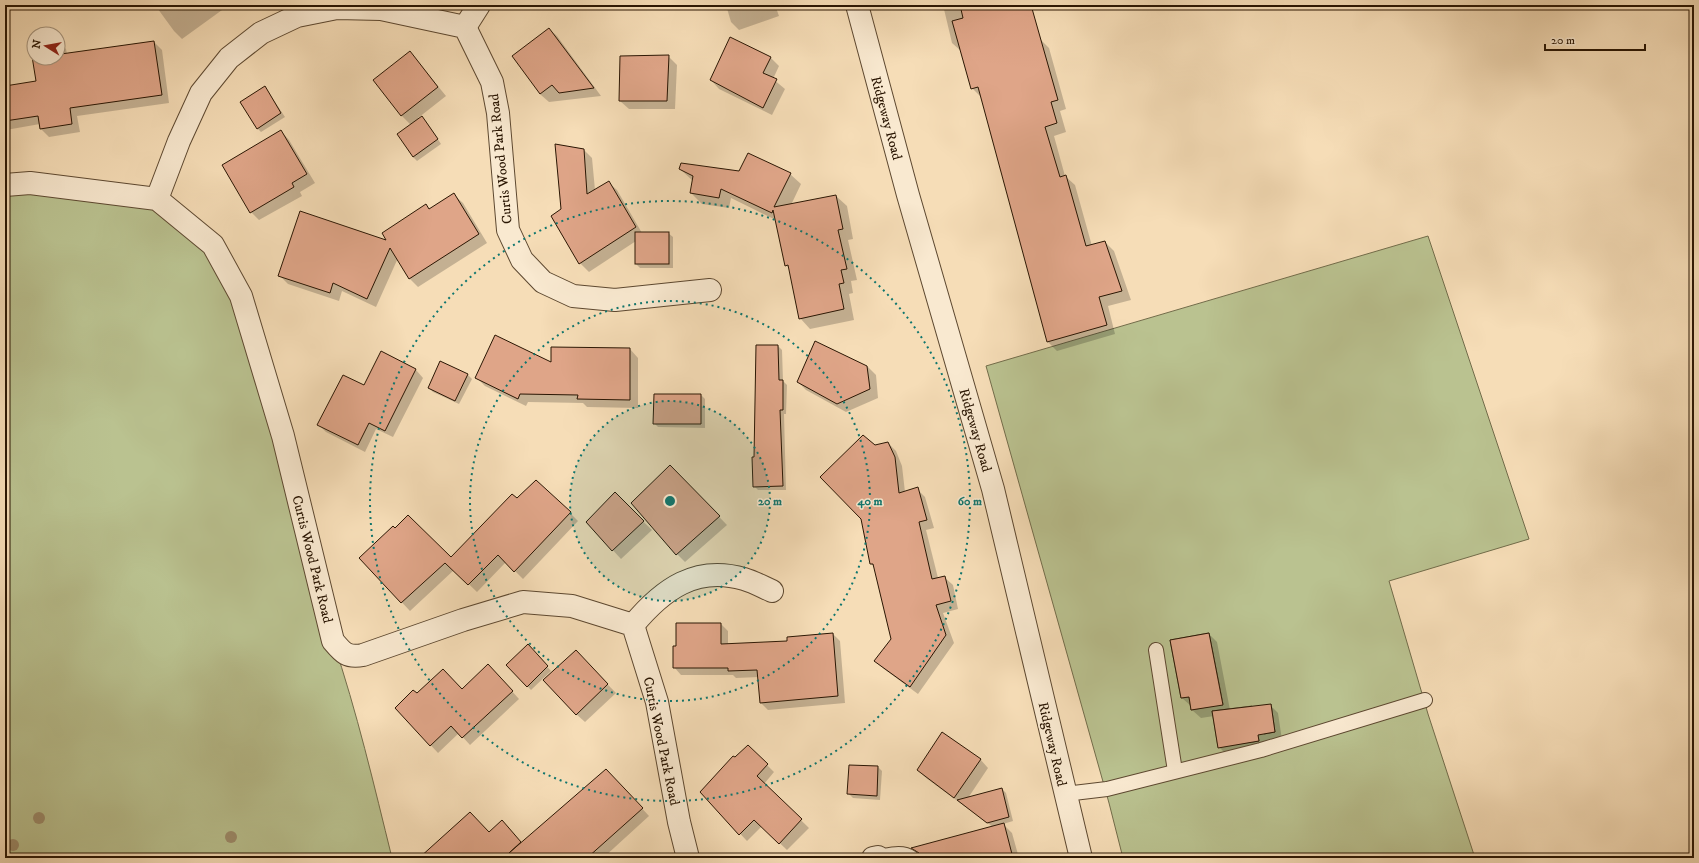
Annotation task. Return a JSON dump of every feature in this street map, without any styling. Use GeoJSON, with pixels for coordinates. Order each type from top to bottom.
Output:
{"type":"FeatureCollection","features":[{"type":"Feature","properties":{"kind":"street"},"geometry":{"type":"LineString","coordinates":[[5,185],[30,183],[158,199],[179,140],[201,93],[228,58],[261,33],[297,16],[337,8],[381,9],[465,27],[479,5]]}},
{"type":"Feature","properties":{"kind":"street","name":"Ridgeway Road"},"geometry":{"type":"LineString","coordinates":[[857,5],[908,195],[993,489],[1081,858]]}},
{"type":"Feature","properties":{"kind":"street","name":"Curtis Wood Park Road"},"geometry":{"type":"LineString","coordinates":[[465,27],[492,82],[498,113],[508,230],[522,260],[543,282],[572,296],[615,300],[710,290]]}},
{"type":"Feature","properties":{"kind":"street","name":"Curtis Wood Park Road"},"geometry":{"type":"LineString","coordinates":[[158,199],[213,245],[241,296],[283,436],[333,641],[344,654],[356,656],[364,655],[463,620],[523,602],[572,606],[633,625],[657,702],[679,822],[688,858]]}},
{"type":"Feature","properties":{"kind":"street"},"geometry":{"type":"LineString","coordinates":[[633,625],[647,608],[671,588],[693,578],[720,575],[745,579],[772,591]]}},
{"type":"Feature","properties":{"kind":"lane"},"geometry":{"type":"LineString","coordinates":[[1156,650],[1175,771]]}},
{"type":"Feature","properties":{"kind":"lane"},"geometry":{"type":"LineString","coordinates":[[1065,794],[1107,788],[1261,750],[1425,700]]}},
{"type":"Feature","properties":{"kind":"lane"},"geometry":{"type":"LineString","coordinates":[[875,857],[898,853],[908,855],[912,858]]}},
{"type":"Feature","properties":{"kind":"green space"},"geometry":{"type":"Polygon","coordinates":[[[5,185],[157,199],[213,245],[241,296],[333,641],[372,776],[392,858],[5,858],[5,185]]]}},
{"type":"Feature","properties":{"kind":"green space"},"geometry":{"type":"Polygon","coordinates":[[[1428,236],[1529,539],[1389,581],[1428,714],[1475,858],[1123,858],[1109,803],[986,366],[1428,236]],[[1209,633],[1170,640],[1181,698],[1189,697],[1191,710],[1223,704],[1209,633]],[[1271,704],[1264,734],[1275,732],[1271,704]],[[1252,706],[1212,711],[1218,747],[1259,741],[1252,706]]]}},
{"type":"Feature","properties":{"kind":"building"},"geometry":{"type":"Polygon","coordinates":[[[960,5],[1031,5],[1058,100],[1051,102],[1057,123],[1045,127],[1060,177],[1066,175],[1086,246],[1105,241],[1122,291],[1099,297],[1107,325],[1047,342],[978,87],[971,89],[952,21],[963,18],[960,5]]]}},
{"type":"Feature","properties":{"kind":"building"},"geometry":{"type":"Polygon","coordinates":[[[549,28],[594,88],[559,93],[552,85],[540,94],[512,56],[549,28]]]}},
{"type":"Feature","properties":{"kind":"building"},"geometry":{"type":"Polygon","coordinates":[[[730,37],[771,57],[763,73],[777,79],[763,108],[710,80],[730,37]]]}},
{"type":"Feature","properties":{"kind":"building"},"geometry":{"type":"Polygon","coordinates":[[[154,41],[162,95],[70,108],[72,124],[40,129],[38,116],[5,121],[5,86],[36,81],[34,66],[66,66],[66,53],[154,41]]]}},
{"type":"Feature","properties":{"kind":"building"},"geometry":{"type":"Polygon","coordinates":[[[410,51],[438,87],[401,116],[373,80],[410,51]]]}},
{"type":"Feature","properties":{"kind":"building"},"geometry":{"type":"Polygon","coordinates":[[[669,55],[667,101],[619,101],[620,56],[669,55]]]}},
{"type":"Feature","properties":{"kind":"building"},"geometry":{"type":"Polygon","coordinates":[[[265,86],[281,113],[257,129],[240,102],[265,86]]]}},
{"type":"Feature","properties":{"kind":"building"},"geometry":{"type":"Polygon","coordinates":[[[422,116],[438,139],[413,157],[397,134],[422,116]]]}},
{"type":"Feature","properties":{"kind":"building"},"geometry":{"type":"Polygon","coordinates":[[[281,130],[307,174],[292,183],[294,187],[250,213],[222,165],[281,130]]]}},
{"type":"Feature","properties":{"kind":"building"},"geometry":{"type":"Polygon","coordinates":[[[555,144],[584,149],[587,194],[609,181],[636,227],[579,264],[551,216],[561,209],[555,144]]]}},
{"type":"Feature","properties":{"kind":"building"},"geometry":{"type":"Polygon","coordinates":[[[748,153],[791,173],[774,207],[836,195],[843,229],[838,230],[847,269],[841,270],[844,283],[839,284],[844,309],[799,319],[788,265],[785,266],[773,210],[772,213],[721,189],[719,198],[690,193],[693,176],[679,169],[681,163],[739,171],[748,153]]]}},
{"type":"Feature","properties":{"kind":"building"},"geometry":{"type":"Polygon","coordinates":[[[454,193],[479,234],[409,279],[390,248],[367,299],[333,283],[330,293],[278,276],[300,211],[386,240],[382,233],[426,204],[429,209],[454,193]]]}},
{"type":"Feature","properties":{"kind":"building"},"geometry":{"type":"Polygon","coordinates":[[[635,232],[669,232],[669,264],[635,264],[635,232]]]}},
{"type":"Feature","properties":{"kind":"building"},"geometry":{"type":"Polygon","coordinates":[[[495,335],[551,362],[551,347],[630,348],[630,400],[577,399],[578,395],[520,394],[518,399],[475,378],[495,335]]]}},
{"type":"Feature","properties":{"kind":"building"},"geometry":{"type":"Polygon","coordinates":[[[815,341],[867,366],[870,389],[837,404],[797,382],[815,341]]]}},
{"type":"Feature","properties":{"kind":"building"},"geometry":{"type":"Polygon","coordinates":[[[756,345],[778,345],[779,380],[783,380],[783,410],[780,410],[783,486],[753,487],[752,457],[754,457],[756,345]]]}},
{"type":"Feature","properties":{"kind":"building"},"geometry":{"type":"Polygon","coordinates":[[[381,351],[416,369],[385,431],[369,423],[358,445],[317,425],[343,375],[364,385],[381,351]]]}},
{"type":"Feature","properties":{"kind":"building"},"geometry":{"type":"Polygon","coordinates":[[[440,361],[468,374],[455,401],[428,388],[440,361]]]}},
{"type":"Feature","properties":{"kind":"building"},"geometry":{"type":"Polygon","coordinates":[[[654,394],[701,394],[701,424],[653,424],[654,394]]]}},
{"type":"Feature","properties":{"kind":"building"},"geometry":{"type":"Polygon","coordinates":[[[863,435],[875,445],[888,442],[895,457],[899,493],[918,487],[927,520],[919,522],[932,579],[945,576],[951,601],[936,605],[946,635],[910,687],[874,661],[891,639],[873,564],[870,564],[861,519],[820,477],[863,435]]]}},
{"type":"Feature","properties":{"kind":"building"},"geometry":{"type":"Polygon","coordinates":[[[670,465],[720,516],[676,555],[631,503],[670,465]]]}},
{"type":"Feature","properties":{"kind":"building"},"geometry":{"type":"Polygon","coordinates":[[[536,480],[571,512],[514,572],[498,555],[468,585],[445,563],[401,603],[359,558],[393,526],[395,528],[408,515],[451,557],[512,494],[517,498],[536,480]]]}},
{"type":"Feature","properties":{"kind":"building"},"geometry":{"type":"Polygon","coordinates":[[[615,492],[644,521],[612,551],[586,522],[615,492]]]}},
{"type":"Feature","properties":{"kind":"building"},"geometry":{"type":"Polygon","coordinates":[[[676,623],[721,623],[721,644],[787,641],[787,637],[833,633],[838,696],[760,703],[757,670],[728,671],[728,668],[673,668],[673,646],[676,646],[676,623]]]}},
{"type":"Feature","properties":{"kind":"building"},"geometry":{"type":"Polygon","coordinates":[[[1209,633],[1223,705],[1191,710],[1189,697],[1181,698],[1170,640],[1209,633]]]}},
{"type":"Feature","properties":{"kind":"building"},"geometry":{"type":"Polygon","coordinates":[[[528,644],[548,666],[527,687],[506,665],[528,644]]]}},
{"type":"Feature","properties":{"kind":"building"},"geometry":{"type":"Polygon","coordinates":[[[576,650],[608,684],[576,715],[543,680],[576,650]]]}},
{"type":"Feature","properties":{"kind":"building"},"geometry":{"type":"Polygon","coordinates":[[[488,664],[513,691],[462,738],[451,726],[430,746],[395,708],[413,690],[417,693],[443,669],[462,689],[488,664]]]}},
{"type":"Feature","properties":{"kind":"building"},"geometry":{"type":"Polygon","coordinates":[[[1271,704],[1275,732],[1258,735],[1259,741],[1218,748],[1212,711],[1271,704]]]}},
{"type":"Feature","properties":{"kind":"building"},"geometry":{"type":"Polygon","coordinates":[[[942,732],[981,759],[954,798],[917,770],[942,732]]]}},
{"type":"Feature","properties":{"kind":"building"},"geometry":{"type":"Polygon","coordinates":[[[748,745],[768,764],[757,776],[802,819],[779,844],[754,820],[739,835],[700,792],[733,756],[735,757],[748,745]]]}},
{"type":"Feature","properties":{"kind":"building"},"geometry":{"type":"Polygon","coordinates":[[[849,765],[878,766],[877,796],[847,794],[849,765]]]}},
{"type":"Feature","properties":{"kind":"building"},"geometry":{"type":"Polygon","coordinates":[[[606,769],[643,808],[587,858],[419,858],[470,812],[489,832],[502,820],[521,842],[509,853],[606,769]]]}},
{"type":"Feature","properties":{"kind":"building"},"geometry":{"type":"Polygon","coordinates":[[[1002,788],[1009,817],[987,823],[957,800],[1002,788]]]}},
{"type":"Feature","properties":{"kind":"building"},"geometry":{"type":"Polygon","coordinates":[[[1004,823],[1013,858],[920,858],[919,853],[911,848],[1004,823]]]}}]}
